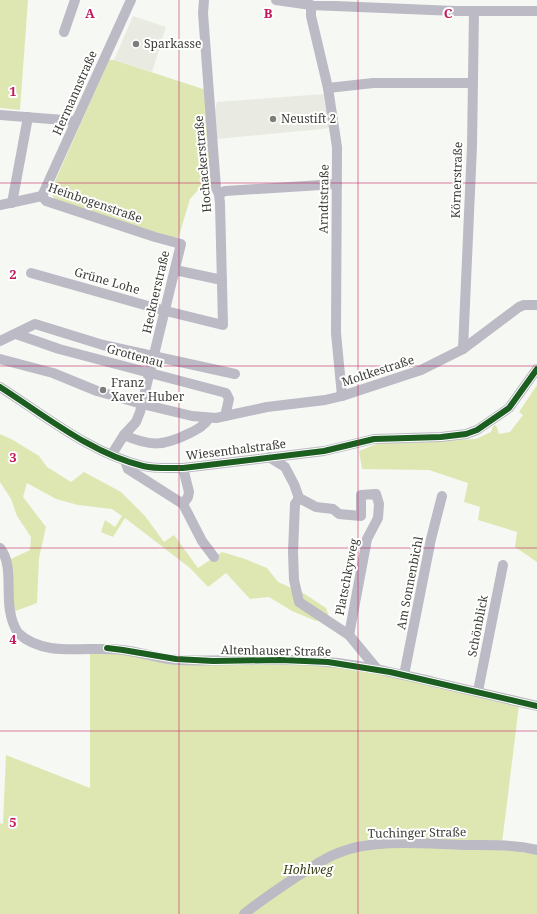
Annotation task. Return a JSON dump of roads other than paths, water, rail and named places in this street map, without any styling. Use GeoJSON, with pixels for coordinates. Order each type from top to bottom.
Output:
{"type":"FeatureCollection","features":[{"type":"Feature","properties":{"kind":"street"},"geometry":{"type":"LineString","coordinates":[[64,32],[75,0]]}},
{"type":"Feature","properties":{"kind":"street","name":"Hermannstraße"},"geometry":{"type":"LineString","coordinates":[[42,196],[131,0]]}},
{"type":"Feature","properties":{"kind":"street","name":"Hochackerstraße"},"geometry":{"type":"LineString","coordinates":[[204,0],[204,26],[216,188],[219,194],[220,203],[223,325]]}},
{"type":"Feature","properties":{"kind":"street"},"geometry":{"type":"LineString","coordinates":[[276,0],[311,5],[474,11],[537,11]]}},
{"type":"Feature","properties":{"kind":"street","name":"Arndtstraße"},"geometry":{"type":"LineString","coordinates":[[311,5],[311,16],[328,88],[337,147],[336,333],[342,396]]}},
{"type":"Feature","properties":{"kind":"street","name":"Körnerstraße"},"geometry":{"type":"LineString","coordinates":[[463,349],[473,83],[474,11]]}},
{"type":"Feature","properties":{"kind":"street"},"geometry":{"type":"LineString","coordinates":[[328,88],[373,83],[473,83]]}},
{"type":"Feature","properties":{"kind":"street"},"geometry":{"type":"LineString","coordinates":[[0,115],[28,116],[76,121]]}},
{"type":"Feature","properties":{"kind":"street"},"geometry":{"type":"LineString","coordinates":[[12,203],[28,116]]}},
{"type":"Feature","properties":{"kind":"street"},"geometry":{"type":"LineString","coordinates":[[219,194],[225,191],[337,184]]}},
{"type":"Feature","properties":{"kind":"street","name":"Heinbogenstraße"},"geometry":{"type":"LineString","coordinates":[[0,205],[42,196],[46,200],[54,203],[155,238],[181,244]]}},
{"type":"Feature","properties":{"kind":"street","name":"Hecknerstraße"},"geometry":{"type":"LineString","coordinates":[[112,454],[124,435],[138,418],[166,311],[181,244]]}},
{"type":"Feature","properties":{"kind":"street"},"geometry":{"type":"LineString","coordinates":[[175,270],[222,280]]}},
{"type":"Feature","properties":{"kind":"street","name":"Grüne Lohe"},"geometry":{"type":"LineString","coordinates":[[31,273],[166,311],[223,325]]}},
{"type":"Feature","properties":{"kind":"street","name":"Moltkestraße"},"geometry":{"type":"LineString","coordinates":[[142,404],[192,416],[208,418],[225,416],[276,405],[325,400],[342,396],[421,370],[463,349],[519,307],[524,305],[537,305]]}},
{"type":"Feature","properties":{"kind":"street","name":"Grottenau"},"geometry":{"type":"LineString","coordinates":[[0,341],[35,324],[103,345],[235,374]]}},
{"type":"Feature","properties":{"kind":"street","name":"Grottenau"},"geometry":{"type":"LineString","coordinates":[[16,334],[59,349],[226,393],[229,399],[225,416]]}},
{"type":"Feature","properties":{"kind":"street"},"geometry":{"type":"LineString","coordinates":[[0,358],[53,373],[97,391],[142,404]]}},
{"type":"Feature","properties":{"kind":"street","name":"Wiesenthalstraße"},"geometry":{"type":"LineString","coordinates":[[0,386],[72,433],[125,461],[144,466],[183,468],[324,451],[374,439],[454,436],[474,431],[509,408],[537,369]]}},
{"type":"Feature","properties":{"kind":"street"},"geometry":{"type":"LineString","coordinates":[[124,435],[138,441],[155,444],[168,443],[205,425],[208,418]]}},
{"type":"Feature","properties":{"kind":"street"},"geometry":{"type":"LineString","coordinates":[[269,457],[285,468],[294,484],[299,498],[295,504],[293,552],[294,580],[299,602],[349,635],[377,669]]}},
{"type":"Feature","properties":{"kind":"street"},"geometry":{"type":"LineString","coordinates":[[125,461],[128,469],[183,504],[202,541],[214,556]]}},
{"type":"Feature","properties":{"kind":"street"},"geometry":{"type":"LineString","coordinates":[[183,468],[189,492],[188,497],[183,504]]}},
{"type":"Feature","properties":{"kind":"street","name":"Platschkyweg"},"geometry":{"type":"LineString","coordinates":[[299,498],[316,507],[333,509],[339,514],[361,516],[361,495],[376,494],[379,504],[378,518],[367,539],[349,635]]}},
{"type":"Feature","properties":{"kind":"street","name":"Am Sonnenbichl"},"geometry":{"type":"LineString","coordinates":[[404,675],[433,530],[442,496]]}},
{"type":"Feature","properties":{"kind":"street","name":"Altenhauser Straße"},"geometry":{"type":"LineString","coordinates":[[0,548],[4,553],[6,561],[3,590],[4,603],[8,618],[19,634],[45,647],[59,649],[107,648],[176,660],[280,660],[328,662],[377,669],[478,691],[537,706]]}},
{"type":"Feature","properties":{"kind":"street","name":"Schönblick"},"geometry":{"type":"LineString","coordinates":[[478,691],[503,565]]}},
{"type":"Feature","properties":{"kind":"street","name":"Tuchinger Straße"},"geometry":{"type":"LineString","coordinates":[[244,914],[267,896],[317,863],[352,849],[388,844],[431,844],[502,845],[537,850]]}},
{"type":"Feature","properties":{"kind":"place","name":"Sparkasse"},"geometry":{"type":"Point","coordinates":[136,44]}},
{"type":"Feature","properties":{"kind":"place","name":"Neustift 2"},"geometry":{"type":"Point","coordinates":[273,119]}},
{"type":"Feature","properties":{"kind":"place","name":"Franz Xaver Huber"},"geometry":{"type":"Point","coordinates":[103,390]}},
{"type":"Feature","properties":{"kind":"park label","name":"Hohlweg"},"geometry":{"type":"Point","coordinates":[308,870]}}]}
